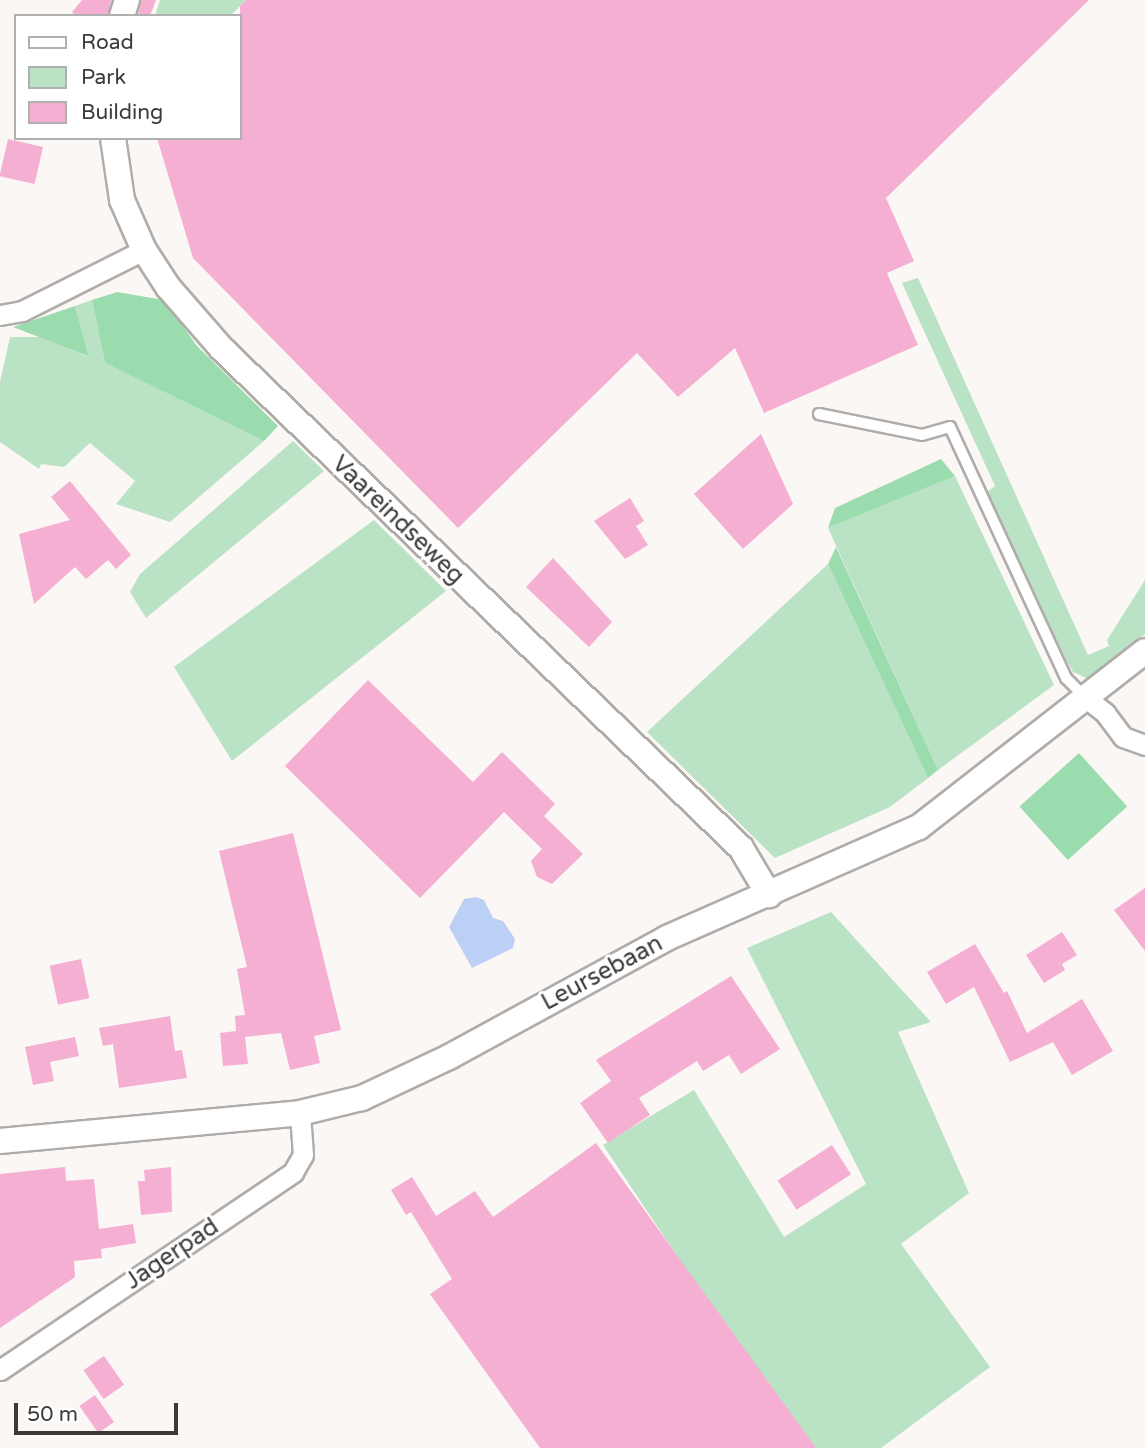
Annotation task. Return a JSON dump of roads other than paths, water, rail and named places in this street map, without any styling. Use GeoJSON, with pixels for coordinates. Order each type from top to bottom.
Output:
{"type":"FeatureCollection","features":[{"type":"Feature","properties":{"kind":"street","name":"Vaareindseweg"},"geometry":{"type":"LineString","coordinates":[[113,140],[122,200],[144,250],[168,287],[222,349],[741,848],[769,895]]}},
{"type":"Feature","properties":{"kind":"street"},"geometry":{"type":"LineString","coordinates":[[0,315],[22,311],[144,250]]}},
{"type":"Feature","properties":{"kind":"street","name":"Leursebaan"},"geometry":{"type":"LineString","coordinates":[[0,1141],[300,1113],[362,1098],[449,1057],[667,938],[919,827],[1145,651]]}},
{"type":"Feature","properties":{"kind":"street"},"geometry":{"type":"LineString","coordinates":[[1086,698],[1105,713],[1123,737],[1145,745]]}},
{"type":"Feature","properties":{"kind":"street","name":"Jagerpad"},"geometry":{"type":"LineString","coordinates":[[0,1370],[293,1172],[303,1155],[300,1113]]}},
{"type":"Feature","properties":{"kind":"lane"},"geometry":{"type":"LineString","coordinates":[[819,414],[922,435],[950,427],[1066,678],[1086,698]]}},
{"type":"Feature","properties":{"kind":"water"},"geometry":{"type":"Polygon","coordinates":[[[476,897],[484,900],[493,918],[503,921],[515,939],[513,948],[472,968],[449,927],[464,899],[476,897]]]}}]}
